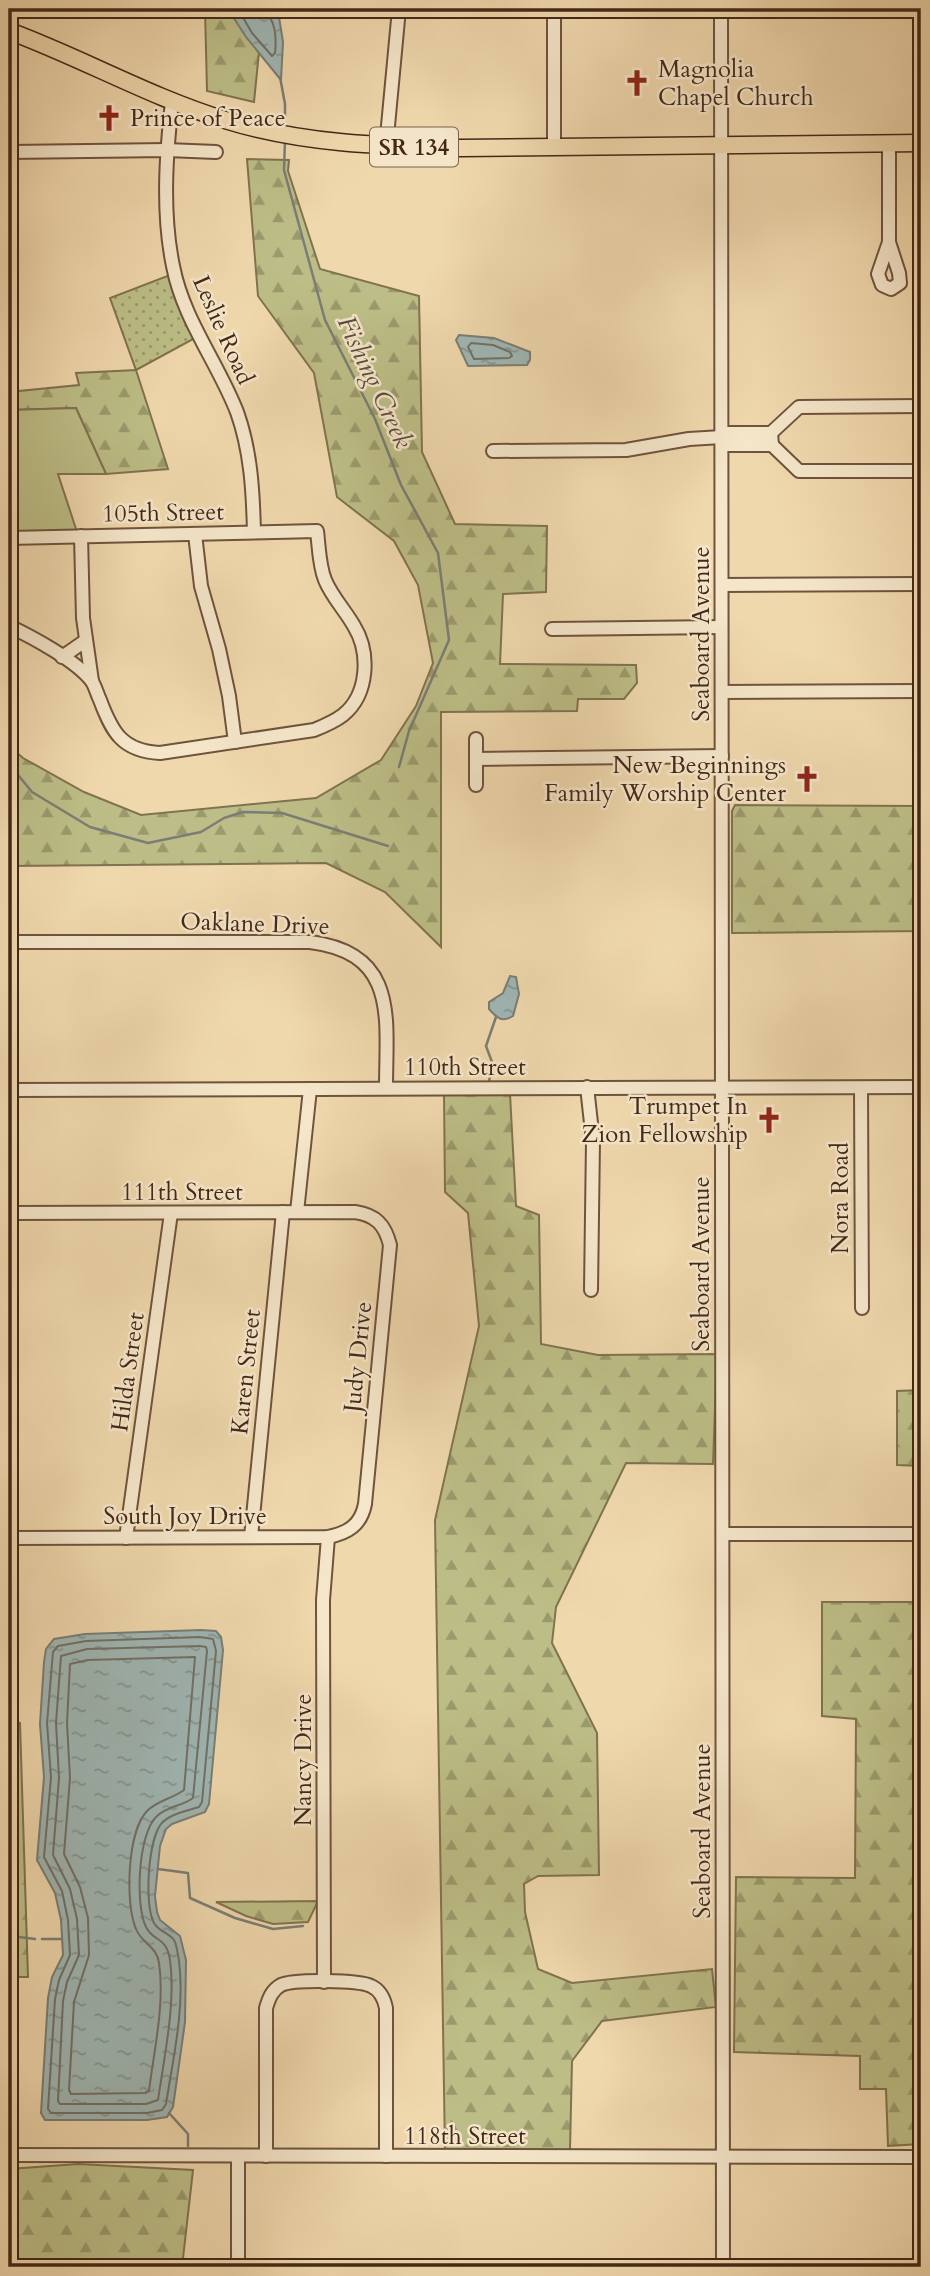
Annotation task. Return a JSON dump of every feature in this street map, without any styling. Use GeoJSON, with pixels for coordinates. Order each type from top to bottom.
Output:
{"type":"FeatureCollection","features":[{"type":"Feature","properties":{"kind":"main road","name":"SR 134"},"geometry":{"type":"LineString","coordinates":[[9,31],[50,46],[172,102],[293,137],[386,147],[921,143]]}},
{"type":"Feature","properties":{"kind":"street"},"geometry":{"type":"LineString","coordinates":[[386,147],[399,9]]}},
{"type":"Feature","properties":{"kind":"street"},"geometry":{"type":"LineString","coordinates":[[554,9],[554,147]]}},
{"type":"Feature","properties":{"kind":"street","name":"Seaboard Avenue"},"geometry":{"type":"LineString","coordinates":[[721,9],[723,2267]]}},
{"type":"Feature","properties":{"kind":"street","name":"Leslie Road"},"geometry":{"type":"LineString","coordinates":[[172,102],[167,150],[173,267],[193,323],[237,412],[250,468],[254,532]]}},
{"type":"Feature","properties":{"kind":"street"},"geometry":{"type":"LineString","coordinates":[[889,143],[889,242]]}},
{"type":"Feature","properties":{"kind":"street"},"geometry":{"type":"LineString","coordinates":[[9,152],[216,152]]}},
{"type":"Feature","properties":{"kind":"street"},"geometry":{"type":"LineString","coordinates":[[771,439],[799,407],[921,406]]}},
{"type":"Feature","properties":{"kind":"street"},"geometry":{"type":"LineString","coordinates":[[493,451],[626,450],[690,439],[771,439],[799,471],[921,471]]}},
{"type":"Feature","properties":{"kind":"street","name":"105th Street"},"geometry":{"type":"LineString","coordinates":[[9,538],[317,531],[325,579],[362,642],[364,674],[360,691],[345,714],[314,730],[235,742]]}},
{"type":"Feature","properties":{"kind":"street"},"geometry":{"type":"LineString","coordinates":[[81,536],[85,641],[92,681],[108,721],[124,742],[134,749],[160,753],[235,742],[219,649],[201,586],[195,534]]}},
{"type":"Feature","properties":{"kind":"street"},"geometry":{"type":"LineString","coordinates":[[722,584],[921,584]]}},
{"type":"Feature","properties":{"kind":"street"},"geometry":{"type":"LineString","coordinates":[[9,626],[62,657],[92,681]]}},
{"type":"Feature","properties":{"kind":"street"},"geometry":{"type":"LineString","coordinates":[[552,629],[721,627]]}},
{"type":"Feature","properties":{"kind":"street"},"geometry":{"type":"LineString","coordinates":[[62,657],[85,641]]}},
{"type":"Feature","properties":{"kind":"street"},"geometry":{"type":"LineString","coordinates":[[722,692],[921,691]]}},
{"type":"Feature","properties":{"kind":"street"},"geometry":{"type":"LineString","coordinates":[[476,740],[476,785]]}},
{"type":"Feature","properties":{"kind":"street"},"geometry":{"type":"LineString","coordinates":[[476,759],[722,756]]}},
{"type":"Feature","properties":{"kind":"street","name":"Oaklane Drive"},"geometry":{"type":"LineString","coordinates":[[9,943],[310,942],[342,948],[354,955],[372,973],[384,997],[386,1088]]}},
{"type":"Feature","properties":{"kind":"street"},"geometry":{"type":"LineString","coordinates":[[587,1087],[593,1141],[591,1290]]}},
{"type":"Feature","properties":{"kind":"street","name":"110th Street"},"geometry":{"type":"LineString","coordinates":[[9,1090],[921,1087]]}},
{"type":"Feature","properties":{"kind":"street","name":"Nora Road"},"geometry":{"type":"LineString","coordinates":[[861,1088],[862,1308]]}},
{"type":"Feature","properties":{"kind":"street"},"geometry":{"type":"LineString","coordinates":[[297,1212],[310,1089]]}},
{"type":"Feature","properties":{"kind":"street","name":"Karen Street"},"geometry":{"type":"LineString","coordinates":[[251,1537],[283,1212]]}},
{"type":"Feature","properties":{"kind":"street","name":"111th Street"},"geometry":{"type":"LineString","coordinates":[[10,1213],[355,1212]]}},
{"type":"Feature","properties":{"kind":"street","name":"Judy Drive"},"geometry":{"type":"LineString","coordinates":[[355,1212],[378,1220],[387,1233],[390,1245],[365,1504],[357,1523]]}},
{"type":"Feature","properties":{"kind":"street"},"geometry":{"type":"LineString","coordinates":[[9,1234],[10,1213]]}},
{"type":"Feature","properties":{"kind":"street","name":"Hilda Street"},"geometry":{"type":"LineString","coordinates":[[126,1538],[171,1213]]}},
{"type":"Feature","properties":{"kind":"street","name":"South Joy Drive"},"geometry":{"type":"LineString","coordinates":[[9,1538],[328,1537],[342,1534],[357,1523]]}},
{"type":"Feature","properties":{"kind":"street"},"geometry":{"type":"LineString","coordinates":[[723,1534],[921,1534]]}},
{"type":"Feature","properties":{"kind":"street","name":"Nancy Drive"},"geometry":{"type":"LineString","coordinates":[[324,1982],[323,1600],[328,1537]]}},
{"type":"Feature","properties":{"kind":"street"},"geometry":{"type":"LineString","coordinates":[[266,2156],[266,2008],[270,1996],[278,1987],[293,1983],[324,1982],[362,1983],[378,1990],[384,1999],[386,2156]]}},
{"type":"Feature","properties":{"kind":"street","name":"118th Street"},"geometry":{"type":"LineString","coordinates":[[9,2155],[921,2157]]}},
{"type":"Feature","properties":{"kind":"street"},"geometry":{"type":"LineString","coordinates":[[238,2156],[238,2267]]}},
{"type":"Feature","properties":{"kind":"green space"},"geometry":{"type":"Polygon","coordinates":[[[205,9],[228,9],[259,52],[254,102],[207,91],[205,9]]]}},
{"type":"Feature","properties":{"kind":"green space"},"geometry":{"type":"Polygon","coordinates":[[[247,159],[289,160],[288,171],[320,269],[419,296],[422,452],[455,524],[547,526],[546,592],[503,594],[500,664],[636,665],[637,683],[624,699],[578,699],[577,711],[441,712],[441,947],[385,892],[326,863],[9,866],[9,746],[23,758],[84,792],[141,815],[316,798],[381,760],[416,706],[433,663],[418,585],[394,541],[337,497],[314,373],[258,296],[247,159]]]}},
{"type":"Feature","properties":{"kind":"green space"},"geometry":{"type":"Polygon","coordinates":[[[170,275],[195,338],[136,370],[110,298],[170,275]]]}},
{"type":"Feature","properties":{"kind":"green space"},"geometry":{"type":"Polygon","coordinates":[[[136,370],[168,469],[106,474],[76,408],[9,410],[9,392],[79,385],[76,373],[136,370]]]}},
{"type":"Feature","properties":{"kind":"green space"},"geometry":{"type":"Polygon","coordinates":[[[76,408],[106,474],[58,474],[77,532],[9,533],[9,410],[76,408]]]}},
{"type":"Feature","properties":{"kind":"green space"},"geometry":{"type":"Polygon","coordinates":[[[735,805],[921,806],[921,931],[732,933],[732,811],[735,805]]]}},
{"type":"Feature","properties":{"kind":"green space"},"geometry":{"type":"Polygon","coordinates":[[[444,1093],[510,1094],[516,1206],[539,1215],[541,1344],[598,1355],[717,1354],[713,1464],[626,1463],[556,1607],[552,1643],[597,1733],[599,1875],[538,1876],[524,1884],[525,1912],[538,1969],[572,1983],[712,1969],[716,2007],[602,2021],[572,2061],[570,2150],[445,2152],[435,1520],[479,1326],[468,1213],[445,1192],[444,1093]]]}},
{"type":"Feature","properties":{"kind":"green space"},"geometry":{"type":"Polygon","coordinates":[[[921,1390],[921,1466],[897,1465],[897,1391],[921,1390]]]}},
{"type":"Feature","properties":{"kind":"green space"},"geometry":{"type":"Polygon","coordinates":[[[822,1602],[921,1602],[921,2144],[888,2146],[886,2089],[860,2089],[860,2056],[734,2052],[736,1877],[855,1878],[856,1719],[822,1716],[822,1602]]]}},
{"type":"Feature","properties":{"kind":"green space"},"geometry":{"type":"Polygon","coordinates":[[[9,1722],[20,1723],[28,1977],[9,1977],[9,1722]]]}},
{"type":"Feature","properties":{"kind":"green space"},"geometry":{"type":"Polygon","coordinates":[[[318,1901],[308,1922],[273,1924],[246,1916],[216,1902],[318,1901]]]}},
{"type":"Feature","properties":{"kind":"green space"},"geometry":{"type":"Polygon","coordinates":[[[78,2164],[193,2170],[182,2267],[9,2267],[9,2169],[78,2164]]]}},
{"type":"Feature","properties":{"kind":"water"},"geometry":{"type":"Polygon","coordinates":[[[228,9],[269,9],[279,17],[283,42],[281,80],[246,37],[228,9]]]}},
{"type":"Feature","properties":{"kind":"water"},"geometry":{"type":"Polygon","coordinates":[[[459,335],[494,338],[530,352],[530,360],[527,365],[468,366],[456,340],[459,335]]]}},
{"type":"Feature","properties":{"kind":"water"},"geometry":{"type":"Polygon","coordinates":[[[510,976],[516,977],[519,994],[513,1016],[503,1019],[489,1009],[489,1002],[503,993],[510,976]]]}},
{"type":"Feature","properties":{"kind":"water"},"geometry":{"type":"Polygon","coordinates":[[[216,1631],[221,1637],[223,1650],[209,1804],[205,1812],[172,1824],[166,1829],[160,1846],[155,1896],[160,1920],[180,1936],[186,1960],[185,2022],[173,2107],[167,2117],[147,2120],[45,2120],[41,2113],[48,1998],[52,1977],[63,1955],[61,1920],[55,1893],[37,1860],[44,1777],[40,1724],[46,1649],[54,1639],[85,1634],[216,1631]]]}},
{"type":"Feature","properties":{"kind":"waterway","name":"Fishing Creek"},"geometry":{"type":"LineString","coordinates":[[280,77],[285,104],[285,130]]}},
{"type":"Feature","properties":{"kind":"waterway","name":"Fishing Creek"},"geometry":{"type":"LineString","coordinates":[[285,140],[284,170],[325,320],[375,419],[401,485],[438,553],[449,640],[409,731],[399,767]]}},
{"type":"Feature","properties":{"kind":"waterway"},"geometry":{"type":"LineString","coordinates":[[9,764],[32,792],[90,827],[148,843],[201,832],[224,818],[243,812],[282,813],[388,846]]}},
{"type":"Feature","properties":{"kind":"waterway"},"geometry":{"type":"LineString","coordinates":[[489,1082],[492,1062],[486,1046],[496,1017]]}},
{"type":"Feature","properties":{"kind":"waterway"},"geometry":{"type":"LineString","coordinates":[[158,1869],[188,1873],[190,1898],[235,1918],[273,1929],[303,1926]]}},
{"type":"Feature","properties":{"kind":"waterway"},"geometry":{"type":"LineString","coordinates":[[19,1937],[35,1939]]}},
{"type":"Feature","properties":{"kind":"waterway"},"geometry":{"type":"LineString","coordinates":[[42,1939],[62,1939]]}},
{"type":"Feature","properties":{"kind":"waterway"},"geometry":{"type":"LineString","coordinates":[[169,2113],[188,2134],[188,2146]]}},
{"type":"Feature","properties":{"kind":"place","name":"Magnolia Chapel Church"},"geometry":{"type":"Point","coordinates":[637,83]}},
{"type":"Feature","properties":{"kind":"place","name":"Prince of Peace"},"geometry":{"type":"Point","coordinates":[109,118]}},
{"type":"Feature","properties":{"kind":"place","name":"New Beginnings Family Worship Center"},"geometry":{"type":"Point","coordinates":[807,779]}},
{"type":"Feature","properties":{"kind":"place","name":"Trumpet In Zion Fellowship"},"geometry":{"type":"Point","coordinates":[769,1120]}}]}
